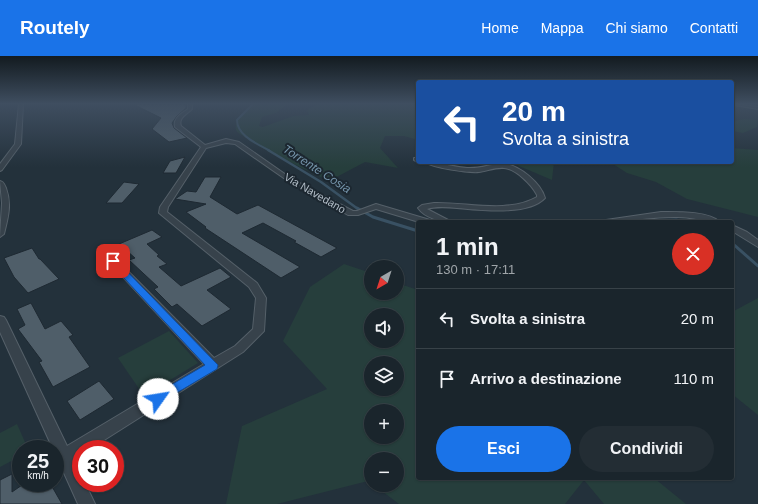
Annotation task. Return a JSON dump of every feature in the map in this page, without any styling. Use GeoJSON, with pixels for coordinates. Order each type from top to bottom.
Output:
{"type":"FeatureCollection","features":[{"type":"Feature","properties":{"kind":"street"},"geometry":{"type":"LineString","coordinates":[[0,169],[18,144],[19,125]]}},
{"type":"Feature","properties":{"kind":"street"},"geometry":{"type":"LineString","coordinates":[[65,456],[239,349],[258,331],[261,298],[253,284],[163,213],[164,207],[204,147],[178,127],[177,125]]}},
{"type":"Feature","properties":{"kind":"street","name":"Via Navedano"},"geometry":{"type":"LineString","coordinates":[[204,147],[219,142],[232,141],[240,144],[290,180],[351,213],[358,213],[370,207],[376,206],[421,220]]}},
{"type":"Feature","properties":{"kind":"street"},"geometry":{"type":"LineString","coordinates":[[438,164],[467,170],[483,170],[499,166],[510,166],[519,171],[537,188],[541,198],[537,202],[515,206],[487,208],[436,205],[422,208],[424,211],[444,220]]}},
{"type":"Feature","properties":{"kind":"street"},"geometry":{"type":"LineString","coordinates":[[0,183],[6,196],[7,205],[0,234]]}},
{"type":"Feature","properties":{"kind":"street"},"geometry":{"type":"LineString","coordinates":[[620,220],[655,215],[686,214],[708,220]]}},
{"type":"Feature","properties":{"kind":"street"},"geometry":{"type":"LineString","coordinates":[[734,229],[758,244]]}},
{"type":"Feature","properties":{"kind":"street"},"geometry":{"type":"LineString","coordinates":[[113,261],[213,365]]}},
{"type":"Feature","properties":{"kind":"street"},"geometry":{"type":"LineString","coordinates":[[0,320],[87,504]]}},
{"type":"Feature","properties":{"kind":"green space"},"geometry":{"type":"Polygon","coordinates":[[[236,125],[259,125],[263,127],[269,125],[416,125],[416,139],[404,136],[385,136],[380,148],[398,168],[365,162],[329,181],[269,152],[237,132],[236,125]]]}},
{"type":"Feature","properties":{"kind":"green space"},"geometry":{"type":"Polygon","coordinates":[[[734,125],[757,125],[757,127],[743,133],[734,131],[734,125]]]}},
{"type":"Feature","properties":{"kind":"green space"},"geometry":{"type":"Polygon","coordinates":[[[734,148],[758,150],[758,217],[687,199],[656,182],[627,173],[613,164],[734,164],[734,148]]]}},
{"type":"Feature","properties":{"kind":"green space"},"geometry":{"type":"Polygon","coordinates":[[[516,164],[554,164],[552,180],[516,164]]]}},
{"type":"Feature","properties":{"kind":"green space"},"geometry":{"type":"Polygon","coordinates":[[[344,264],[364,271],[364,300],[404,300],[404,285],[416,289],[416,480],[584,480],[565,504],[399,504],[383,492],[404,492],[404,452],[364,452],[364,482],[277,504],[226,504],[242,426],[327,389],[283,341],[310,287],[344,264]]]}},
{"type":"Feature","properties":{"kind":"green space"},"geometry":{"type":"Polygon","coordinates":[[[758,298],[758,415],[734,396],[734,311],[758,298]]]}},
{"type":"Feature","properties":{"kind":"green space"},"geometry":{"type":"Polygon","coordinates":[[[169,331],[198,363],[144,396],[118,358],[169,331]]]}},
{"type":"Feature","properties":{"kind":"green space"},"geometry":{"type":"Polygon","coordinates":[[[17,424],[24,440],[12,440],[12,461],[0,467],[0,433],[17,424]]]}},
{"type":"Feature","properties":{"kind":"green space"},"geometry":{"type":"Polygon","coordinates":[[[584,480],[656,480],[686,504],[604,504],[584,480]]]}},
{"type":"Feature","properties":{"kind":"building"},"geometry":{"type":"Polygon","coordinates":[[[155,125],[173,125],[174,128],[187,138],[169,142],[152,129],[155,125]]]}},
{"type":"Feature","properties":{"kind":"building"},"geometry":{"type":"Polygon","coordinates":[[[185,157],[176,173],[163,173],[170,161],[185,157]]]}},
{"type":"Feature","properties":{"kind":"building"},"geometry":{"type":"Polygon","coordinates":[[[205,177],[221,177],[210,197],[237,214],[258,205],[337,248],[321,257],[263,223],[242,233],[300,267],[281,278],[205,228],[206,227],[186,212],[206,204],[175,199],[187,191],[196,192],[205,177]]]}},
{"type":"Feature","properties":{"kind":"building"},"geometry":{"type":"Polygon","coordinates":[[[124,182],[139,184],[122,203],[106,203],[124,182]]]}},
{"type":"Feature","properties":{"kind":"building"},"geometry":{"type":"Polygon","coordinates":[[[152,230],[162,237],[147,244],[159,255],[157,256],[167,264],[159,267],[181,286],[220,268],[231,277],[207,290],[231,309],[202,326],[177,304],[172,307],[154,289],[158,287],[129,260],[135,258],[119,244],[152,230]]]}},
{"type":"Feature","properties":{"kind":"building"},"geometry":{"type":"Polygon","coordinates":[[[32,248],[39,259],[59,279],[28,293],[14,277],[4,258],[32,248]]]}},
{"type":"Feature","properties":{"kind":"building"},"geometry":{"type":"Polygon","coordinates":[[[31,303],[45,329],[61,321],[73,335],[69,337],[90,367],[53,387],[39,362],[42,361],[18,329],[25,325],[17,309],[31,303]]]}},
{"type":"Feature","properties":{"kind":"building"},"geometry":{"type":"Polygon","coordinates":[[[99,381],[114,399],[80,420],[67,401],[99,381]]]}},
{"type":"Feature","properties":{"kind":"building"},"geometry":{"type":"Polygon","coordinates":[[[12,474],[12,492],[55,492],[62,504],[0,504],[0,480],[12,474]]]}},
{"type":"Feature","properties":{"kind":"waterway","name":"Torrente Cosia"},"geometry":{"type":"LineString","coordinates":[[238,125],[240,131],[244,135],[270,151]]}},
{"type":"Feature","properties":{"kind":"waterway","name":"Torrente Cosia"},"geometry":{"type":"LineString","coordinates":[[268,150],[321,182],[358,209]]}},
{"type":"Feature","properties":{"kind":"waterway","name":"Torrente Cosia"},"geometry":{"type":"LineString","coordinates":[[357,208],[373,217],[416,230]]}},
{"type":"Feature","properties":{"kind":"waterway","name":"Torrente Cosia"},"geometry":{"type":"LineString","coordinates":[[734,245],[758,266]]}},
{"type":"Feature","properties":{"kind":"route"},"geometry":{"type":"LineString","coordinates":[[113,261],[213,365],[158,399]]}}]}
